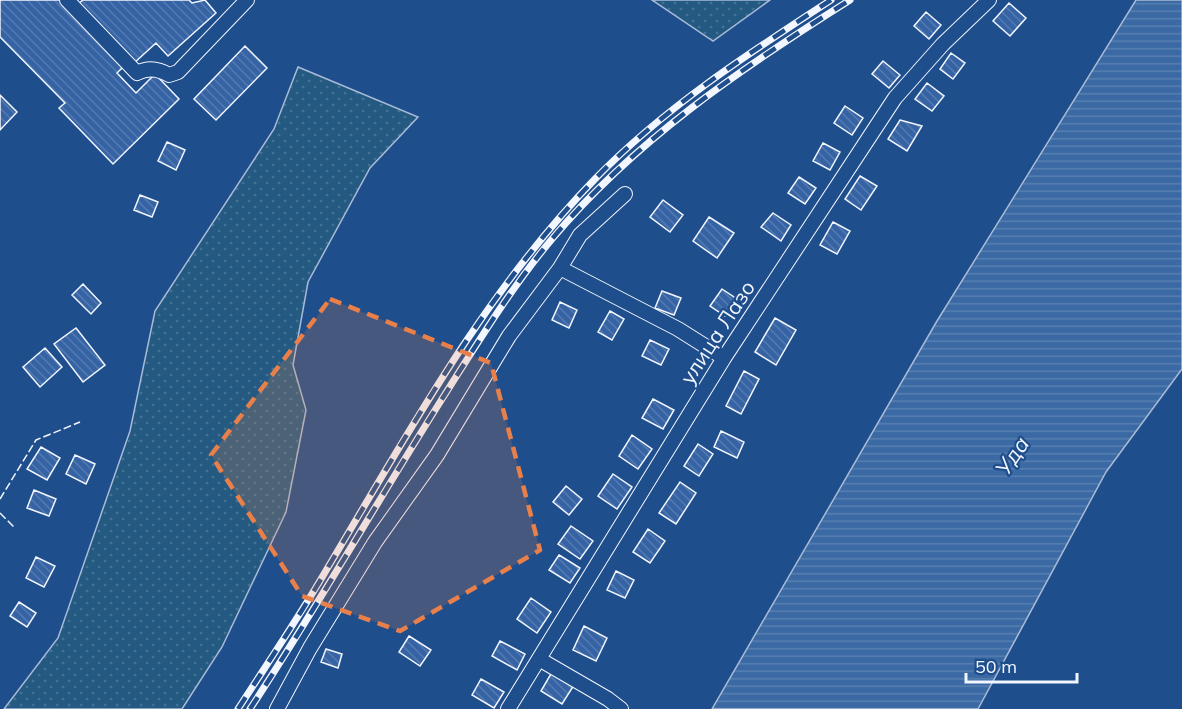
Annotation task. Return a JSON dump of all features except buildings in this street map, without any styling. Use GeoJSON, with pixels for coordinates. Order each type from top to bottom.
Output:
{"type":"FeatureCollection","features":[{"type":"Feature","properties":{"kind":"street"},"geometry":{"type":"LineString","coordinates":[[67,0],[137,73],[145,69],[160,70],[169,75],[178,72],[247,0]]}},
{"type":"Feature","properties":{"kind":"street","name":"улица Лазо"},"geometry":{"type":"LineString","coordinates":[[508,709],[724,358],[895,98],[943,44],[989,0]]}},
{"type":"Feature","properties":{"kind":"street"},"geometry":{"type":"LineString","coordinates":[[278,709],[310,648],[375,542],[436,455],[509,336],[560,268],[580,235],[624,194]]}},
{"type":"Feature","properties":{"kind":"street"},"geometry":{"type":"LineString","coordinates":[[560,268],[678,329],[724,358]]}},
{"type":"Feature","properties":{"kind":"street"},"geometry":{"type":"LineString","coordinates":[[539,659],[621,709]]}},
{"type":"Feature","properties":{"kind":"highlighted area"},"geometry":{"type":"Polygon","coordinates":[[[330,299],[491,363],[540,550],[400,631],[302,596],[211,455],[330,299]]]}},
{"type":"Feature","properties":{"kind":"shaded area"},"geometry":{"type":"Polygon","coordinates":[[[652,0],[770,0],[713,41],[652,0]]]}},
{"type":"Feature","properties":{"kind":"shaded area"},"geometry":{"type":"Polygon","coordinates":[[[298,67],[418,117],[370,168],[308,282],[293,365],[306,410],[286,512],[222,647],[182,709],[4,709],[58,638],[130,431],[155,311],[274,129],[298,67]]]}},
{"type":"Feature","properties":{"kind":"water","name":"Уда"},"geometry":{"type":"Polygon","coordinates":[[[1136,0],[1182,0],[1182,369],[1106,472],[978,709],[712,709],[937,321],[1136,0]]]}},
{"type":"Feature","properties":{"kind":"railway"},"geometry":{"type":"LineString","coordinates":[[238,709],[303,608],[448,368],[517,270],[555,223],[622,153],[678,105],[738,61],[831,0]]}},
{"type":"Feature","properties":{"kind":"railway"},"geometry":{"type":"LineString","coordinates":[[250,709],[481,337],[522,277],[552,239],[618,169],[654,138],[730,79],[850,0]]}},
{"type":"Feature","properties":{"kind":"fence"},"geometry":{"type":"LineString","coordinates":[[0,499],[36,440],[80,422]]}},
{"type":"Feature","properties":{"kind":"fence"},"geometry":{"type":"LineString","coordinates":[[0,513],[14,527]]}}]}
